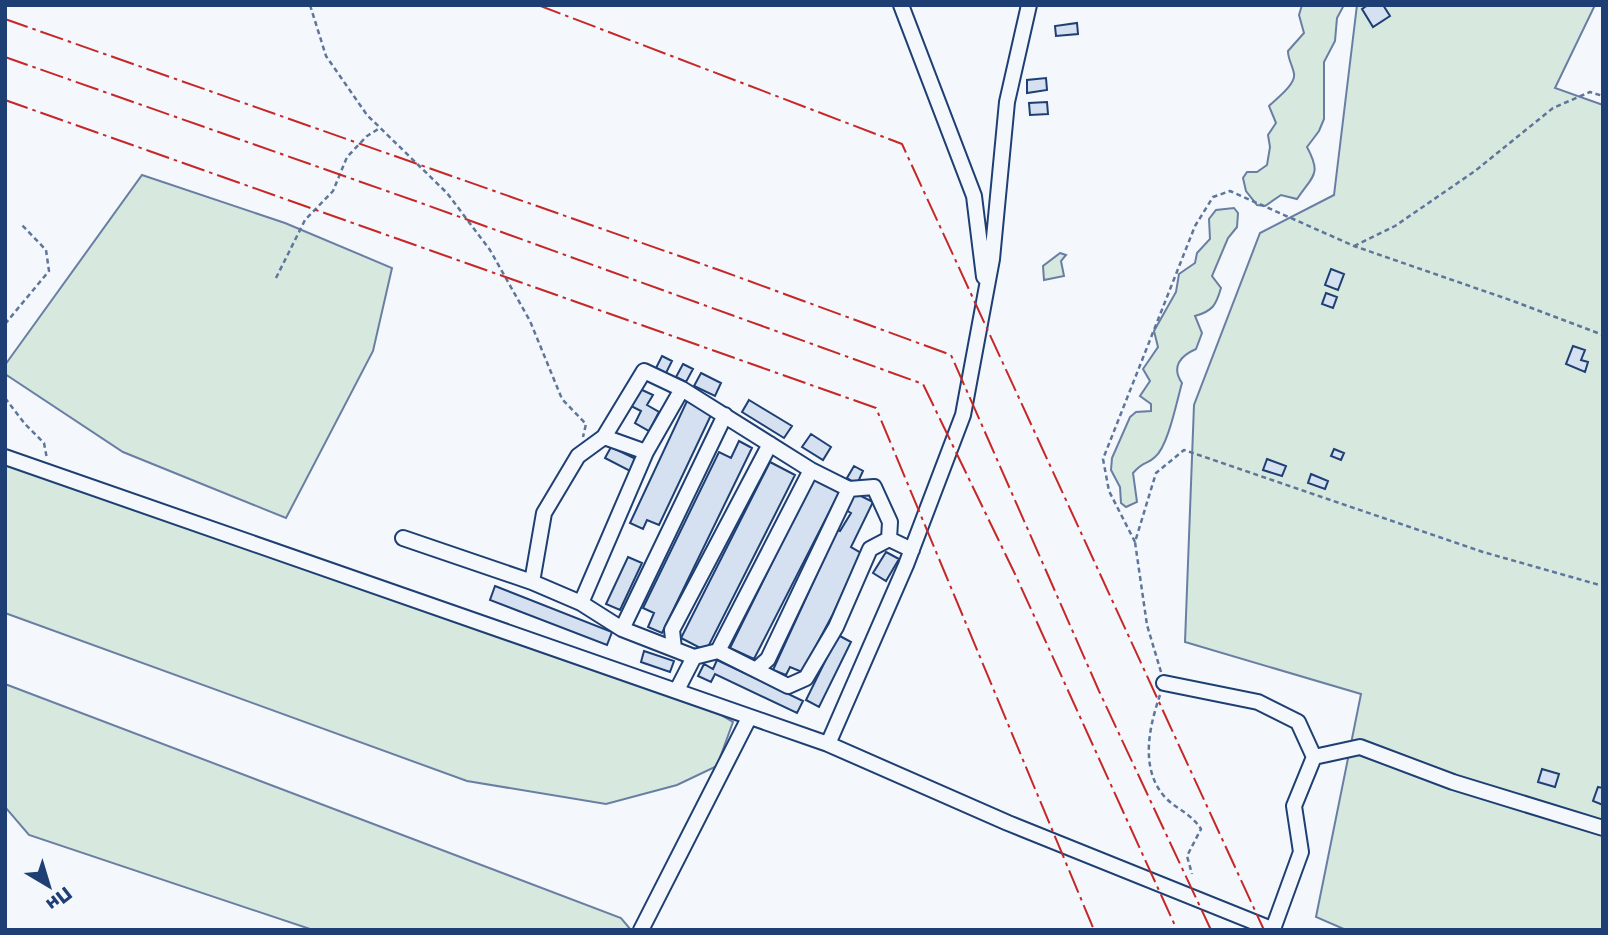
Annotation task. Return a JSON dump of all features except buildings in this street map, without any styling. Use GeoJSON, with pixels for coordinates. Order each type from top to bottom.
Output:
{"type":"FeatureCollection","features":[{"type":"Feature","properties":{"kind":"street"},"geometry":{"type":"LineString","coordinates":[[901,5],[974,196],[986,289]]}},
{"type":"Feature","properties":{"kind":"street"},"geometry":{"type":"LineString","coordinates":[[828,744],[912,550],[963,415],[992,259],[1007,102],[1029,5]]}},
{"type":"Feature","properties":{"kind":"street"},"geometry":{"type":"LineString","coordinates":[[532,582],[544,513],[578,456],[604,438],[644,371],[682,389],[811,470],[849,489],[874,487],[890,522],[888,539]]}},
{"type":"Feature","properties":{"kind":"street"},"geometry":{"type":"LineString","coordinates":[[581,603],[646,452],[682,389]]}},
{"type":"Feature","properties":{"kind":"street"},"geometry":{"type":"LineString","coordinates":[[622,628],[725,415]]}},
{"type":"Feature","properties":{"kind":"street"},"geometry":{"type":"LineString","coordinates":[[604,438],[646,452]]}},
{"type":"Feature","properties":{"kind":"street"},"geometry":{"type":"LineString","coordinates":[[674,649],[672,631],[770,444]]}},
{"type":"Feature","properties":{"kind":"street"},"geometry":{"type":"LineString","coordinates":[[5,457],[828,744],[1008,823],[1273,930],[1301,852],[1294,806],[1314,757],[1298,722],[1258,702],[1164,683]]}},
{"type":"Feature","properties":{"kind":"street"},"geometry":{"type":"LineString","coordinates":[[718,651],[811,470]]}},
{"type":"Feature","properties":{"kind":"street"},"geometry":{"type":"LineString","coordinates":[[757,670],[768,659],[849,489]]}},
{"type":"Feature","properties":{"kind":"street"},"geometry":{"type":"LineString","coordinates":[[403,538],[532,582],[581,603],[622,628],[694,657],[718,651],[788,686],[806,678],[836,627],[870,549],[888,539]]}},
{"type":"Feature","properties":{"kind":"street"},"geometry":{"type":"LineString","coordinates":[[888,539],[912,550]]}},
{"type":"Feature","properties":{"kind":"street"},"geometry":{"type":"LineString","coordinates":[[677,691],[694,657]]}},
{"type":"Feature","properties":{"kind":"street"},"geometry":{"type":"LineString","coordinates":[[641,930],[749,718]]}},
{"type":"Feature","properties":{"kind":"street"},"geometry":{"type":"LineString","coordinates":[[1314,757],[1360,747],[1452,782],[1603,828]]}},
{"type":"Feature","properties":{"kind":"path"},"geometry":{"type":"LineString","coordinates":[[310,5],[326,56],[366,115],[447,193],[491,250],[530,321],[562,399],[586,424],[578,456]]}},
{"type":"Feature","properties":{"kind":"path"},"geometry":{"type":"LineString","coordinates":[[1354,246],[1395,226],[1475,171],[1553,108],[1590,92],[1603,96]]}},
{"type":"Feature","properties":{"kind":"path"},"geometry":{"type":"LineString","coordinates":[[276,278],[305,220],[333,191],[347,158],[367,136],[380,128]]}},
{"type":"Feature","properties":{"kind":"path"},"geometry":{"type":"LineString","coordinates":[[1192,874],[1187,856],[1201,829],[1193,817],[1164,796],[1148,763],[1152,718],[1164,683],[1147,625],[1135,542],[1109,491],[1103,459],[1195,226],[1213,197],[1230,191],[1354,246],[1603,335]]}},
{"type":"Feature","properties":{"kind":"path"},"geometry":{"type":"LineString","coordinates":[[5,324],[49,271],[46,250],[22,225]]}},
{"type":"Feature","properties":{"kind":"path"},"geometry":{"type":"LineString","coordinates":[[5,398],[44,443],[49,473]]}},
{"type":"Feature","properties":{"kind":"path"},"geometry":{"type":"LineString","coordinates":[[1135,542],[1156,473],[1184,450],[1483,552],[1603,586]]}},
{"type":"Feature","properties":{"kind":"shaded area"},"geometry":{"type":"Polygon","coordinates":[[[1302,5],[1344,5],[1337,18],[1335,41],[1324,62],[1324,119],[1307,147],[1312,156],[1314,174],[1297,199],[1281,195],[1265,206],[1257,205],[1246,191],[1243,178],[1247,172],[1257,172],[1267,165],[1270,147],[1268,135],[1276,123],[1269,106],[1289,87],[1294,78],[1288,51],[1304,33],[1299,15],[1302,5]]]}},
{"type":"Feature","properties":{"kind":"shaded area"},"geometry":{"type":"Polygon","coordinates":[[[1357,5],[1595,5],[1555,88],[1603,105],[1603,930],[1346,930],[1316,917],[1361,694],[1185,642],[1194,405],[1260,233],[1334,195],[1357,5]]]}},
{"type":"Feature","properties":{"kind":"shaded area"},"geometry":{"type":"Polygon","coordinates":[[[142,175],[285,223],[392,268],[373,351],[286,518],[123,452],[5,374],[5,365],[142,175]]]}},
{"type":"Feature","properties":{"kind":"shaded area"},"geometry":{"type":"Polygon","coordinates":[[[1234,208],[1238,213],[1237,227],[1228,238],[1212,276],[1221,288],[1219,294],[1210,309],[1195,316],[1202,333],[1196,349],[1186,355],[1177,367],[1182,383],[1168,434],[1160,452],[1133,473],[1137,502],[1126,507],[1121,503],[1120,487],[1111,470],[1112,458],[1130,417],[1136,412],[1151,411],[1151,404],[1140,396],[1150,381],[1143,369],[1158,347],[1154,331],[1176,292],[1179,274],[1195,263],[1197,253],[1210,239],[1209,219],[1216,210],[1234,208]]]}},
{"type":"Feature","properties":{"kind":"shaded area"},"geometry":{"type":"Polygon","coordinates":[[[1060,253],[1066,255],[1061,261],[1064,276],[1044,280],[1043,266],[1060,253]]]}},
{"type":"Feature","properties":{"kind":"shaded area"},"geometry":{"type":"Polygon","coordinates":[[[5,465],[677,690],[733,722],[717,766],[677,785],[606,804],[467,781],[5,613],[5,465]]]}},
{"type":"Feature","properties":{"kind":"shaded area"},"geometry":{"type":"Polygon","coordinates":[[[5,684],[621,918],[631,930],[313,930],[29,835],[5,807],[5,684]]]}},
{"type":"Feature","properties":{"kind":"power"},"geometry":{"type":"LineString","coordinates":[[538,5],[902,144],[1264,930]]}},
{"type":"Feature","properties":{"kind":"power"},"geometry":{"type":"LineString","coordinates":[[5,19],[719,270],[951,355],[1099,691],[1211,930]]}},
{"type":"Feature","properties":{"kind":"power"},"geometry":{"type":"LineString","coordinates":[[5,57],[923,384],[1015,574],[1177,930]]}},
{"type":"Feature","properties":{"kind":"power"},"geometry":{"type":"LineString","coordinates":[[5,100],[876,408],[1094,930]]}}]}
